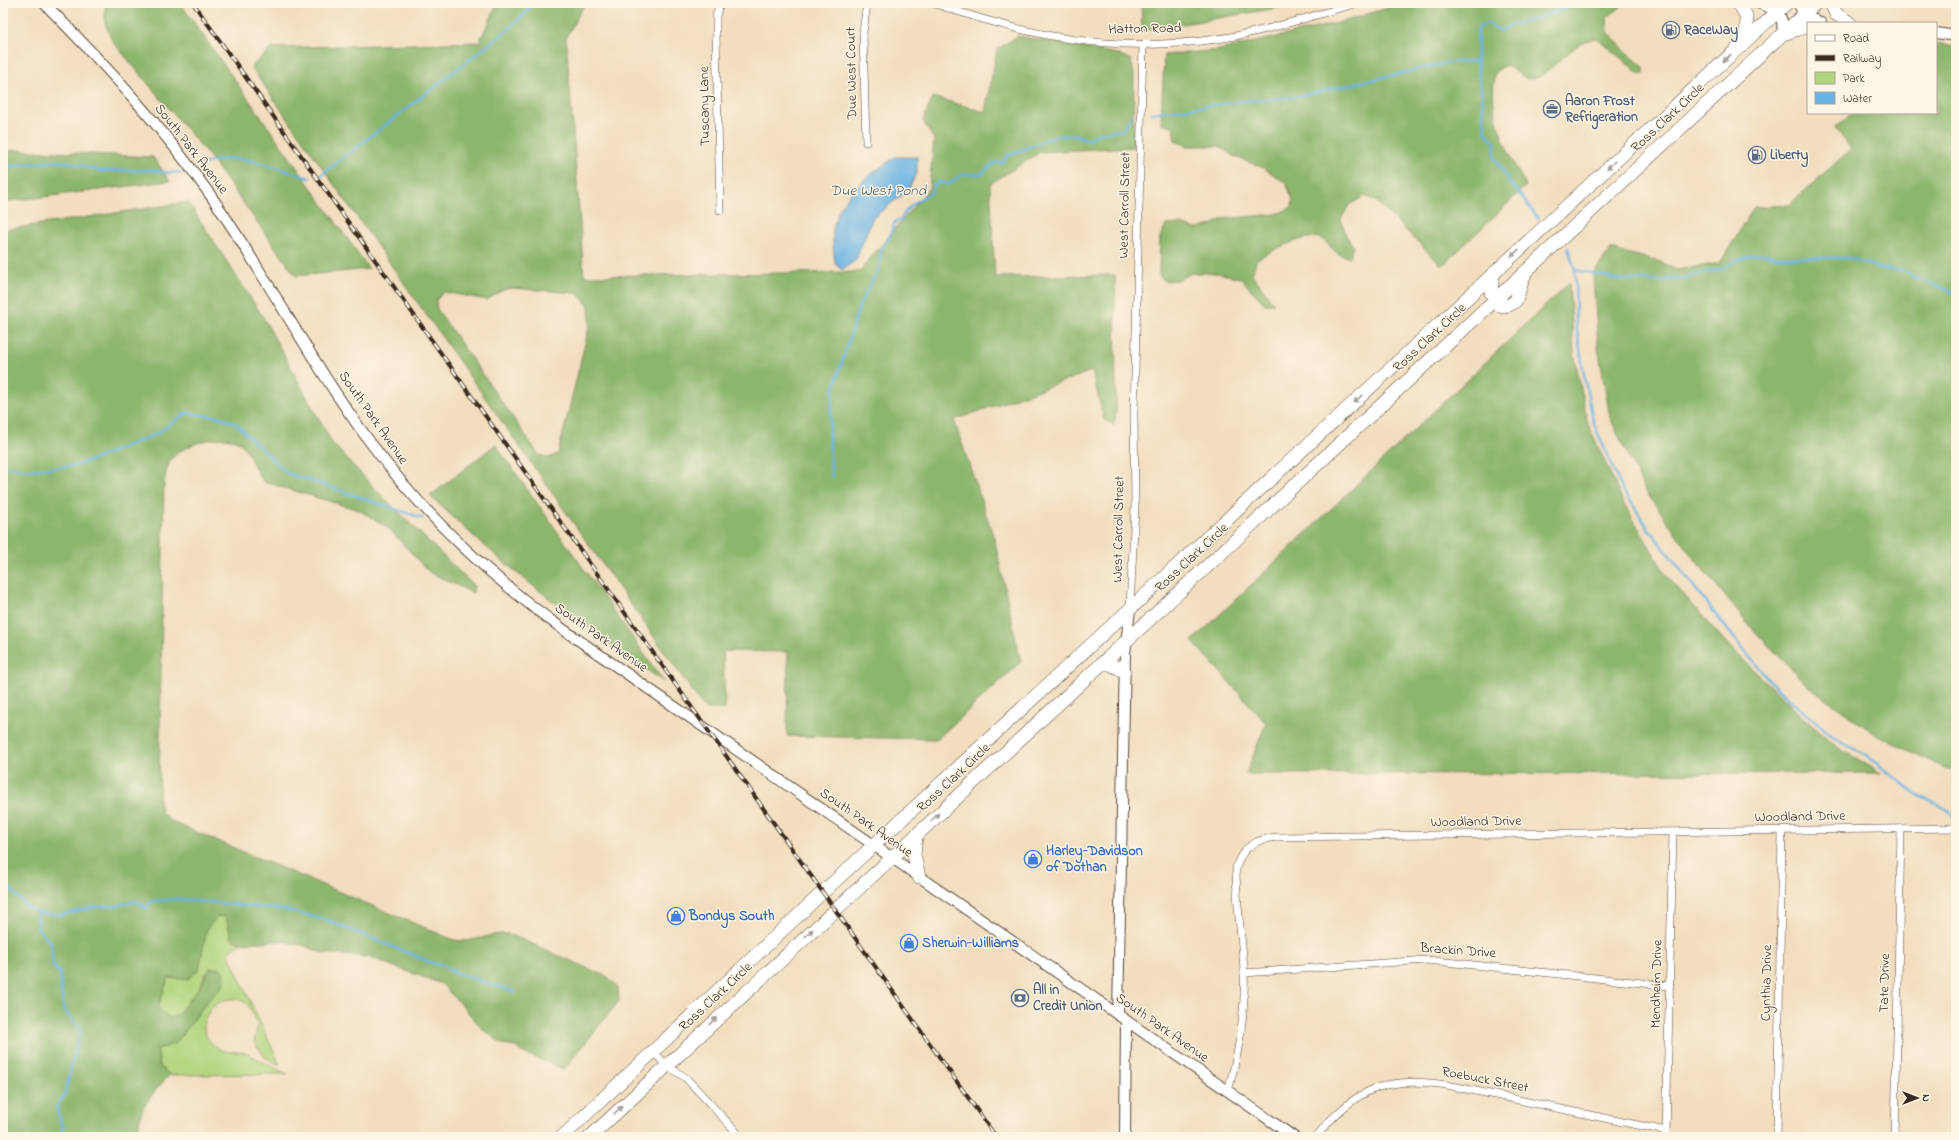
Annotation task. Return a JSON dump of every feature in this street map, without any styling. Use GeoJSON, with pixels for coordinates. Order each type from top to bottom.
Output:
{"type":"FeatureCollection","features":[{"type":"Feature","properties":{"kind":"highway"},"geometry":{"type":"LineString","coordinates":[[1737,3],[1744,11],[1747,19],[1745,41]]}},
{"type":"Feature","properties":{"kind":"highway","name":"Ross Clark Circle"},"geometry":{"type":"LineString","coordinates":[[590,1137],[666,1065],[1816,3]]}},
{"type":"Feature","properties":{"kind":"highway"},"geometry":{"type":"LineString","coordinates":[[1831,3],[1836,14],[1848,22]]}},
{"type":"Feature","properties":{"kind":"highway","name":"Ross Clark Circle"},"geometry":{"type":"LineString","coordinates":[[562,1137],[875,845],[1782,7]]}},
{"type":"Feature","properties":{"kind":"highway"},"geometry":{"type":"LineString","coordinates":[[1493,274],[1491,293],[1495,300]]}},
{"type":"Feature","properties":{"kind":"highway"},"geometry":{"type":"LineString","coordinates":[[1376,382],[1390,396]]}},
{"type":"Feature","properties":{"kind":"highway"},"geometry":{"type":"LineString","coordinates":[[1101,664],[1110,664],[1124,671]]}},
{"type":"Feature","properties":{"kind":"highway"},"geometry":{"type":"LineString","coordinates":[[1040,693],[1053,708]]}},
{"type":"Feature","properties":{"kind":"highway"},"geometry":{"type":"LineString","coordinates":[[948,778],[962,793]]}},
{"type":"Feature","properties":{"kind":"highway"},"geometry":{"type":"LineString","coordinates":[[916,835],[914,855],[919,877]]}},
{"type":"Feature","properties":{"kind":"street","name":"South Park Avenue"},"geometry":{"type":"LineString","coordinates":[[44,3],[144,111],[188,165],[223,214],[369,441],[413,496],[449,534],[495,577],[543,615],[1294,1137]]}},
{"type":"Feature","properties":{"kind":"street","name":"Tuscany Lane"},"geometry":{"type":"LineString","coordinates":[[720,3],[716,16],[716,34],[720,210]]}},
{"type":"Feature","properties":{"kind":"street","name":"Due West Court"},"geometry":{"type":"LineString","coordinates":[[866,142],[863,32],[867,3]]}},
{"type":"Feature","properties":{"kind":"street","name":"Hatton Road"},"geometry":{"type":"LineString","coordinates":[[933,3],[979,18],[1041,35],[1083,42],[1143,44],[1192,42],[1244,34],[1358,3]]}},
{"type":"Feature","properties":{"kind":"street"},"geometry":{"type":"LineString","coordinates":[[1758,3],[1782,7],[1783,34]]}},
{"type":"Feature","properties":{"kind":"street"},"geometry":{"type":"LineString","coordinates":[[1803,14],[1819,22]]}},
{"type":"Feature","properties":{"kind":"street"},"geometry":{"type":"LineString","coordinates":[[1937,33],[1956,36]]}},
{"type":"Feature","properties":{"kind":"street","name":"West Carroll Street"},"geometry":{"type":"LineString","coordinates":[[1125,1137],[1122,1018],[1124,671],[1130,609],[1135,506],[1134,413],[1143,44]]}},
{"type":"Feature","properties":{"kind":"street","name":"Woodland Drive"},"geometry":{"type":"LineString","coordinates":[[1228,1091],[1240,1042],[1244,973],[1236,868],[1242,853],[1248,847],[1262,839],[1278,837],[1956,828]]}},
{"type":"Feature","properties":{"kind":"street","name":"Tate Drive"},"geometry":{"type":"LineString","coordinates":[[1895,1137],[1901,829]]}},
{"type":"Feature","properties":{"kind":"street","name":"Cynthia Drive"},"geometry":{"type":"LineString","coordinates":[[1777,1137],[1782,830]]}},
{"type":"Feature","properties":{"kind":"street","name":"Mendheim Drive"},"geometry":{"type":"LineString","coordinates":[[1666,1134],[1673,832]]}},
{"type":"Feature","properties":{"kind":"street","name":"Brackin Drive"},"geometry":{"type":"LineString","coordinates":[[1244,973],[1427,960],[1670,986]]}},
{"type":"Feature","properties":{"kind":"street"},"geometry":{"type":"LineString","coordinates":[[653,1051],[666,1065],[686,1078],[741,1137]]}},
{"type":"Feature","properties":{"kind":"street","name":"Roebuck Street"},"geometry":{"type":"LineString","coordinates":[[1316,1137],[1328,1121],[1354,1099],[1376,1088],[1409,1081],[1421,1081],[1452,1086],[1666,1134]]}},
{"type":"Feature","properties":{"kind":"green space"},"geometry":{"type":"Polygon","coordinates":[[[105,3],[180,3],[369,269],[296,276],[210,157],[113,42],[105,23],[105,3]]]}},
{"type":"Feature","properties":{"kind":"green space"},"geometry":{"type":"Polygon","coordinates":[[[498,3],[585,3],[566,38],[584,276],[859,272],[929,188],[934,139],[923,121],[933,97],[985,112],[997,49],[1018,36],[1118,54],[1131,60],[1134,74],[1133,147],[1040,152],[990,184],[995,277],[1115,275],[1116,412],[1114,425],[1104,420],[1092,371],[954,420],[994,538],[1021,662],[937,739],[787,736],[788,652],[723,651],[725,709],[705,709],[251,67],[272,48],[479,42],[498,3]],[[511,288],[503,290],[487,300],[444,292],[436,300],[437,309],[539,455],[548,458],[558,454],[590,323],[589,306],[577,293],[511,288]]]}},
{"type":"Feature","properties":{"kind":"green space"},"geometry":{"type":"Polygon","coordinates":[[[1141,3],[1297,3],[1278,8],[1142,31],[1141,3]]]}},
{"type":"Feature","properties":{"kind":"green space"},"geometry":{"type":"Polygon","coordinates":[[[1403,3],[1627,3],[1607,17],[1608,32],[1626,52],[1644,67],[1644,74],[1639,74],[1605,44],[1595,38],[1579,44],[1540,77],[1527,79],[1506,65],[1496,71],[1494,102],[1496,117],[1500,131],[1512,159],[1526,186],[1442,266],[1375,200],[1365,196],[1349,205],[1341,219],[1346,235],[1353,246],[1350,257],[1341,255],[1323,240],[1309,238],[1290,243],[1257,259],[1252,274],[1274,304],[1265,304],[1240,278],[1218,273],[1192,273],[1177,280],[1164,281],[1159,275],[1160,237],[1166,225],[1181,224],[1196,229],[1212,225],[1222,219],[1277,214],[1292,207],[1293,200],[1286,183],[1264,168],[1233,156],[1219,146],[1188,146],[1175,141],[1173,126],[1161,123],[1164,55],[1220,50],[1342,22],[1403,3]]]}},
{"type":"Feature","properties":{"kind":"green space"},"geometry":{"type":"Polygon","coordinates":[[[1937,43],[1956,46],[1956,769],[1946,769],[1874,733],[1810,688],[1747,623],[1689,552],[1644,489],[1610,418],[1598,347],[1593,275],[1610,249],[1658,261],[1677,270],[1720,263],[1754,207],[1789,205],[1851,149],[1835,127],[1853,114],[1937,114],[1937,43]]]}},
{"type":"Feature","properties":{"kind":"green space"},"geometry":{"type":"Polygon","coordinates":[[[14,150],[153,157],[170,181],[3,202],[3,152],[14,150]]]}},
{"type":"Feature","properties":{"kind":"green space"},"geometry":{"type":"Polygon","coordinates":[[[188,202],[263,317],[332,443],[379,493],[474,586],[473,593],[429,572],[388,528],[359,510],[264,482],[244,447],[240,443],[225,438],[206,440],[187,447],[174,456],[167,468],[164,482],[159,800],[162,813],[172,822],[454,940],[461,941],[509,934],[608,977],[618,987],[619,1001],[564,1069],[524,1053],[516,1047],[502,1044],[484,1030],[442,984],[368,957],[322,953],[303,945],[280,941],[241,943],[232,939],[226,917],[218,916],[207,928],[199,969],[188,979],[168,978],[158,1007],[169,1018],[176,1016],[199,988],[210,968],[219,968],[223,971],[225,979],[222,987],[206,1003],[176,1043],[157,1049],[160,1067],[170,1075],[152,1095],[143,1111],[140,1119],[140,1137],[3,1137],[3,230],[188,202]]]}},
{"type":"Feature","properties":{"kind":"green space"},"geometry":{"type":"Polygon","coordinates":[[[1569,283],[1574,353],[1588,424],[1623,502],[1667,576],[1730,647],[1798,713],[1837,747],[1881,773],[1246,774],[1266,723],[1192,641],[1569,283]]]}},
{"type":"Feature","properties":{"kind":"green space"},"geometry":{"type":"Polygon","coordinates":[[[496,444],[664,682],[529,583],[479,541],[430,496],[496,444]]]}},
{"type":"Feature","properties":{"kind":"green space"},"geometry":{"type":"Polygon","coordinates":[[[218,916],[226,917],[232,939],[241,943],[231,949],[229,954],[280,1065],[266,1058],[254,1042],[258,1024],[248,1005],[237,999],[218,1003],[210,1010],[205,1019],[204,1029],[208,1039],[219,1049],[229,1052],[246,1053],[288,1074],[170,1075],[160,1067],[157,1049],[176,1043],[206,1003],[222,986],[206,973],[199,988],[176,1016],[169,1018],[158,1007],[168,978],[188,979],[203,944],[207,927],[218,916]]]}},
{"type":"Feature","properties":{"kind":"water","name":"Due West Pond"},"geometry":{"type":"Polygon","coordinates":[[[895,157],[917,157],[917,173],[908,190],[872,219],[856,260],[842,270],[835,264],[833,244],[833,228],[838,213],[850,194],[858,185],[895,157]]]}},
{"type":"Feature","properties":{"kind":"waterway"},"geometry":{"type":"LineString","coordinates":[[321,175],[506,31],[524,15],[533,3]]}},
{"type":"Feature","properties":{"kind":"waterway"},"geometry":{"type":"LineString","coordinates":[[1538,218],[1509,181],[1494,157],[1495,142],[1486,133],[1477,61],[1478,28],[1486,23],[1501,31],[1510,25],[1536,19],[1580,3]]}},
{"type":"Feature","properties":{"kind":"waterway"},"geometry":{"type":"LineString","coordinates":[[1151,113],[1244,101],[1295,97],[1451,62],[1477,61]]}},
{"type":"Feature","properties":{"kind":"waterway"},"geometry":{"type":"LineString","coordinates":[[832,477],[829,437],[833,391],[860,304],[879,268],[881,249],[889,238],[895,222],[901,220],[909,207],[932,192],[933,187],[938,182],[950,184],[961,175],[981,174],[996,162],[1002,163],[1007,156],[1055,136],[1076,135],[1088,140],[1109,131],[1123,130],[1132,115]]}},
{"type":"Feature","properties":{"kind":"waterway"},"geometry":{"type":"LineString","coordinates":[[198,165],[225,159],[247,160],[309,178]]}},
{"type":"Feature","properties":{"kind":"waterway"},"geometry":{"type":"LineString","coordinates":[[3,167],[56,161],[68,162],[100,171],[152,170],[171,173],[184,172]]}},
{"type":"Feature","properties":{"kind":"waterway"},"geometry":{"type":"LineString","coordinates":[[1568,248],[1575,270],[1576,324],[1585,381],[1594,424],[1621,487],[1648,528],[1746,653],[1777,689],[1837,740],[1866,755],[1916,794],[1950,811],[1955,821]]}},
{"type":"Feature","properties":{"kind":"waterway"},"geometry":{"type":"LineString","coordinates":[[1575,270],[1603,275],[1614,279],[1663,281],[1673,278],[1685,278],[1721,269],[1738,260],[1752,255],[1766,254],[1774,257],[1850,258],[1882,269],[1904,271],[1913,277],[1956,293]]}},
{"type":"Feature","properties":{"kind":"waterway"},"geometry":{"type":"LineString","coordinates":[[3,466],[27,470],[73,466],[92,460],[156,434],[186,413],[195,414],[219,417],[235,423],[287,473],[422,518]]}},
{"type":"Feature","properties":{"kind":"waterway"},"geometry":{"type":"LineString","coordinates":[[1956,834],[1956,839]]}},
{"type":"Feature","properties":{"kind":"waterway"},"geometry":{"type":"LineString","coordinates":[[3,880],[25,905],[38,913],[38,929],[51,943],[53,966],[60,973],[63,1009],[81,1029],[64,1096],[56,1107],[63,1128],[59,1137]]}},
{"type":"Feature","properties":{"kind":"waterway"},"geometry":{"type":"LineString","coordinates":[[38,913],[61,915],[95,907],[115,906],[137,901],[146,908],[152,901],[178,899],[286,910],[327,920],[435,964],[443,965],[451,971],[515,992]]}},
{"type":"Feature","properties":{"kind":"railway"},"geometry":{"type":"LineString","coordinates":[[193,3],[996,1137]]}},
{"type":"Feature","properties":{"kind":"place","name":"RaceWay"},"geometry":{"type":"Point","coordinates":[1671,30]}},
{"type":"Feature","properties":{"kind":"place","name":"Aaron Frost Refrigeration"},"geometry":{"type":"Point","coordinates":[1552,109]}},
{"type":"Feature","properties":{"kind":"place","name":"Liberty"},"geometry":{"type":"Point","coordinates":[1757,155]}},
{"type":"Feature","properties":{"kind":"place","name":"Harley-Davidson of Dothan"},"geometry":{"type":"Point","coordinates":[1033,859]}},
{"type":"Feature","properties":{"kind":"place","name":"Bondys South"},"geometry":{"type":"Point","coordinates":[676,916]}},
{"type":"Feature","properties":{"kind":"place","name":"Sherwin-Williams"},"geometry":{"type":"Point","coordinates":[909,943]}},
{"type":"Feature","properties":{"kind":"place","name":"All in Credit Union"},"geometry":{"type":"Point","coordinates":[1020,998]}}]}
